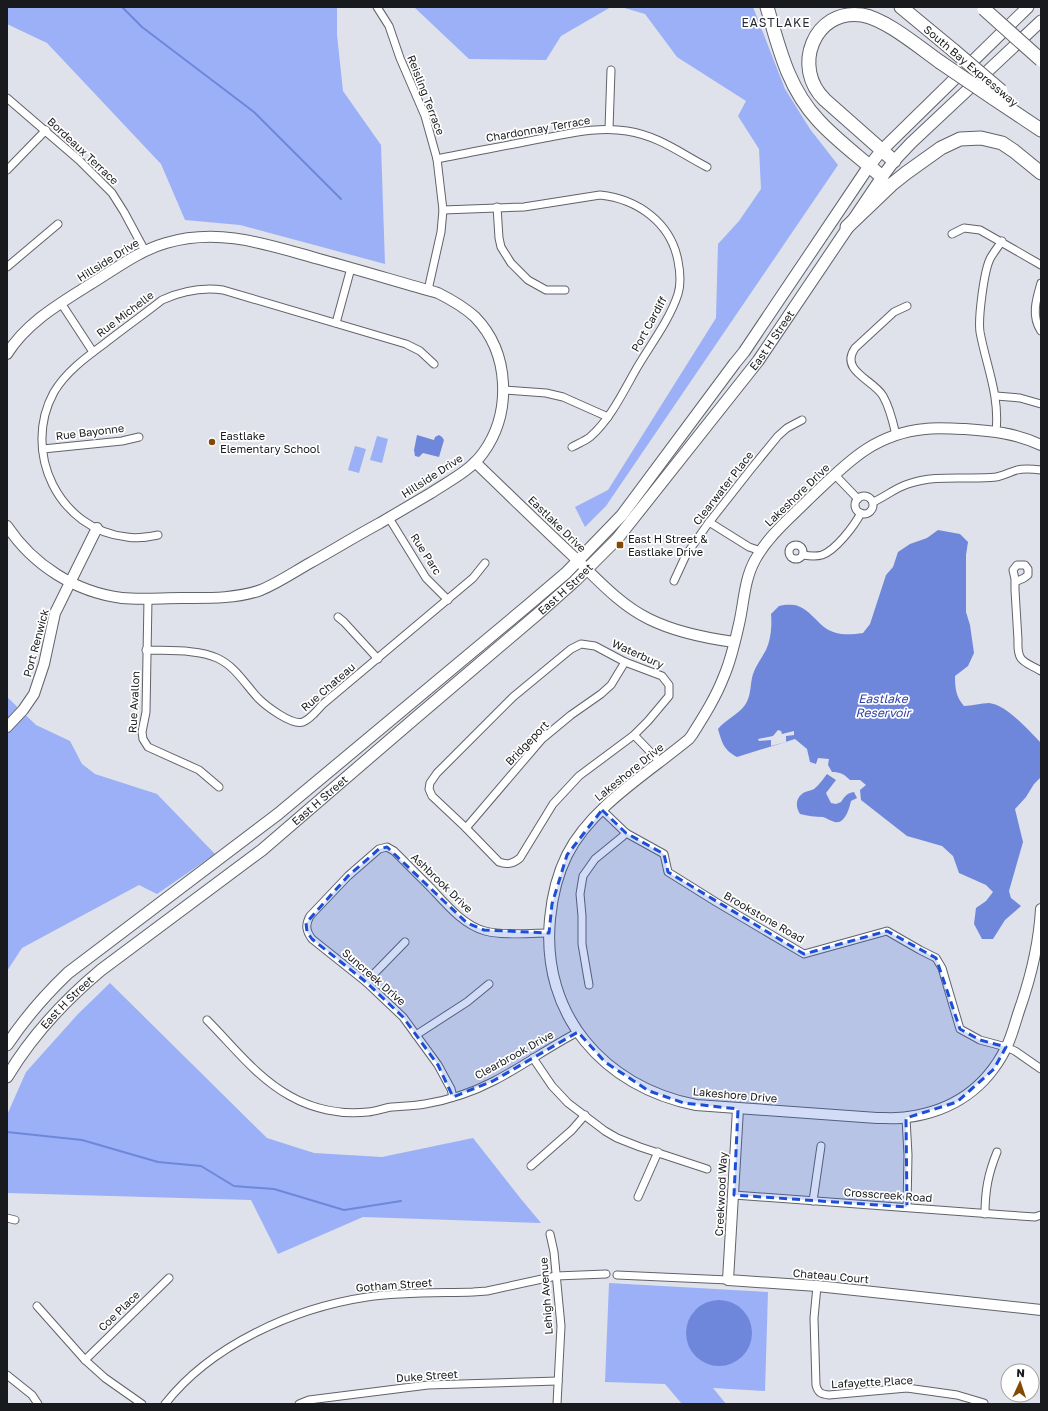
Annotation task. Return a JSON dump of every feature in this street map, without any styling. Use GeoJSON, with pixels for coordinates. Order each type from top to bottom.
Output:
{"type":"FeatureCollection","features":[{"type":"Feature","properties":{"kind":"highway"},"geometry":{"type":"LineString","coordinates":[[767,7],[784,64],[801,98],[824,127],[882,178]]}},
{"type":"Feature","properties":{"kind":"highway","name":"South Bay Expressway"},"geometry":{"type":"LineString","coordinates":[[901,7],[953,50],[997,94],[1041,126]]}},
{"type":"Feature","properties":{"kind":"highway"},"geometry":{"type":"LineString","coordinates":[[983,8],[1041,60]]}},
{"type":"Feature","properties":{"kind":"highway"},"geometry":{"type":"LineString","coordinates":[[894,161],[820,96],[813,86],[809,75],[808,62],[812,46],[817,35],[830,22],[841,16],[854,14],[867,16],[886,24],[940,62],[997,94],[1041,130]]}},
{"type":"Feature","properties":{"kind":"highway"},"geometry":{"type":"LineString","coordinates":[[1016,36],[1041,51]]}},
{"type":"Feature","properties":{"kind":"highway"},"geometry":{"type":"LineString","coordinates":[[847,227],[891,185],[906,173],[941,148],[960,139],[981,138],[1002,143],[1041,173]]}},
{"type":"Feature","properties":{"kind":"main road","name":"East H Street"},"geometry":{"type":"LineString","coordinates":[[7,1045],[23,1020],[50,990],[68,973],[278,814],[526,607],[578,560],[622,515],[744,352],[869,166],[881,151],[1028,7]]}},
{"type":"Feature","properties":{"kind":"main road","name":"East H Street"},"geometry":{"type":"LineString","coordinates":[[7,1077],[34,1036],[61,1006],[79,989],[262,850],[540,612],[617,540],[758,361],[847,227],[894,161],[911,143],[1041,21]]}},
{"type":"Feature","properties":{"kind":"street","name":"Reisling Terrace"},"geometry":{"type":"LineString","coordinates":[[378,7],[389,26],[400,58],[424,116],[437,159],[443,210],[441,238],[428,290]]}},
{"type":"Feature","properties":{"kind":"street"},"geometry":{"type":"LineString","coordinates":[[609,129],[611,70]]}},
{"type":"Feature","properties":{"kind":"street","name":"Bordeaux Terrace"},"geometry":{"type":"LineString","coordinates":[[7,98],[46,130],[93,173],[112,193],[145,251]]}},
{"type":"Feature","properties":{"kind":"street","name":"Chardonnay Terrace"},"geometry":{"type":"LineString","coordinates":[[437,159],[581,131],[609,129],[627,131],[657,139],[672,146],[707,167]]}},
{"type":"Feature","properties":{"kind":"street"},"geometry":{"type":"LineString","coordinates":[[7,170],[46,130]]}},
{"type":"Feature","properties":{"kind":"street","name":"Port Cardiff"},"geometry":{"type":"LineString","coordinates":[[443,210],[524,207],[600,195],[631,202],[649,213],[661,225],[671,240],[679,266],[680,285],[670,313],[608,416],[590,437],[572,447]]}},
{"type":"Feature","properties":{"kind":"street"},"geometry":{"type":"LineString","coordinates":[[497,207],[499,238],[501,246],[511,263],[528,280],[546,290],[565,290]]}},
{"type":"Feature","properties":{"kind":"street"},"geometry":{"type":"LineString","coordinates":[[7,267],[58,224]]}},
{"type":"Feature","properties":{"kind":"street"},"geometry":{"type":"LineString","coordinates":[[952,234],[964,228],[980,230],[1041,265]]}},
{"type":"Feature","properties":{"kind":"street","name":"Hillside Drive"},"geometry":{"type":"LineString","coordinates":[[7,354],[22,334],[39,319],[61,303],[145,251],[167,242],[191,238],[226,237],[247,240],[428,290],[438,293],[460,305],[482,326],[493,343],[502,371],[503,390],[503,408],[496,430],[484,452],[460,475],[389,518],[261,590],[241,595],[211,598],[148,599],[114,596],[92,591],[71,582],[50,570],[31,555],[7,526]]}},
{"type":"Feature","properties":{"kind":"street"},"geometry":{"type":"LineString","coordinates":[[996,431],[998,420],[996,396],[980,332],[979,320],[986,270],[990,259],[1002,242]]}},
{"type":"Feature","properties":{"kind":"street"},"geometry":{"type":"LineString","coordinates":[[336,323],[351,268]]}},
{"type":"Feature","properties":{"kind":"street"},"geometry":{"type":"LineString","coordinates":[[1041,283],[1036,299],[1035,309],[1036,321],[1041,332]]}},
{"type":"Feature","properties":{"kind":"street","name":"Rue Michelle"},"geometry":{"type":"LineString","coordinates":[[158,535],[136,538],[116,535],[97,528],[79,517],[60,497],[46,471],[43,449],[44,420],[54,392],[60,384],[77,364],[162,300],[177,293],[194,290],[223,290],[406,344],[420,350],[434,364]]}},
{"type":"Feature","properties":{"kind":"street"},"geometry":{"type":"LineString","coordinates":[[61,303],[93,352]]}},
{"type":"Feature","properties":{"kind":"street"},"geometry":{"type":"LineString","coordinates":[[896,435],[890,410],[883,394],[852,367],[850,360],[851,354],[855,348],[894,312],[907,306]]}},
{"type":"Feature","properties":{"kind":"street"},"geometry":{"type":"LineString","coordinates":[[503,390],[546,393],[563,397],[608,416]]}},
{"type":"Feature","properties":{"kind":"street"},"geometry":{"type":"LineString","coordinates":[[996,396],[1020,398],[1041,404]]}},
{"type":"Feature","properties":{"kind":"street","name":"Clearwater Place"},"geometry":{"type":"LineString","coordinates":[[674,580],[686,555],[709,522],[778,436],[787,428],[802,420]]}},
{"type":"Feature","properties":{"kind":"street","name":"Lakeshore Drive"},"geometry":{"type":"LineString","coordinates":[[1041,445],[1021,437],[996,431],[934,428],[915,430],[896,435],[873,444],[853,458],[774,532],[755,559],[749,572],[730,660],[723,678],[703,718],[689,739],[620,792],[602,810],[584,829],[567,855],[552,904],[549,933],[549,957],[555,980],[567,1012],[586,1043],[605,1062],[626,1078],[649,1091],[672,1100],[696,1105],[877,1118],[906,1118],[930,1113],[957,1102],[977,1086],[994,1069],[1006,1047],[1029,983],[1038,944],[1041,909]]}},
{"type":"Feature","properties":{"kind":"street","name":"Rue Bayonne"},"geometry":{"type":"LineString","coordinates":[[43,449],[122,441],[139,436]]}},
{"type":"Feature","properties":{"kind":"street","name":"Eastlake Drive"},"geometry":{"type":"LineString","coordinates":[[475,462],[619,599],[637,612],[650,620],[681,632],[734,642]]}},
{"type":"Feature","properties":{"kind":"street"},"geometry":{"type":"LineString","coordinates":[[873,502],[909,483],[929,479],[982,478],[998,476],[1018,470],[1041,470]]}},
{"type":"Feature","properties":{"kind":"street"},"geometry":{"type":"LineString","coordinates":[[835,475],[858,499]]}},
{"type":"Feature","properties":{"kind":"street"},"geometry":{"type":"LineString","coordinates":[[861,514],[856,507],[858,499],[863,496],[869,498],[873,502]]}},
{"type":"Feature","properties":{"kind":"street"},"geometry":{"type":"LineString","coordinates":[[861,514],[866,514],[871,511],[873,502]]}},
{"type":"Feature","properties":{"kind":"street"},"geometry":{"type":"LineString","coordinates":[[803,555],[814,557],[823,554],[832,548],[856,522],[861,514]]}},
{"type":"Feature","properties":{"kind":"street","name":"Rue Parc"},"geometry":{"type":"LineString","coordinates":[[389,518],[426,578],[448,600]]}},
{"type":"Feature","properties":{"kind":"street"},"geometry":{"type":"LineString","coordinates":[[709,522],[749,547],[761,551]]}},
{"type":"Feature","properties":{"kind":"street","name":"Port Renwick"},"geometry":{"type":"LineString","coordinates":[[7,727],[23,710],[36,689],[44,664],[56,613],[97,528]]}},
{"type":"Feature","properties":{"kind":"street","name":"Rue Chateau"},"geometry":{"type":"LineString","coordinates":[[146,650],[194,653],[217,658],[226,663],[241,677],[259,699],[268,706],[280,715],[294,722],[301,723],[309,719],[323,704],[448,600],[473,578],[485,563]]}},
{"type":"Feature","properties":{"kind":"street"},"geometry":{"type":"LineString","coordinates":[[1015,582],[1019,656],[1024,663],[1041,671]]}},
{"type":"Feature","properties":{"kind":"street","name":"Rue Avallon"},"geometry":{"type":"LineString","coordinates":[[148,599],[146,712],[142,732],[143,739],[148,747],[199,770],[219,787]]}},
{"type":"Feature","properties":{"kind":"street"},"geometry":{"type":"LineString","coordinates":[[338,617],[378,659]]}},
{"type":"Feature","properties":{"kind":"street","name":"Waterbury"},"geometry":{"type":"LineString","coordinates":[[581,644],[595,646],[625,662],[662,676],[668,682],[670,689],[669,696],[634,735],[579,776],[553,804],[520,858],[515,863],[506,864],[499,862],[432,796],[429,789],[430,783],[440,770],[513,697],[572,649],[581,644]]}},
{"type":"Feature","properties":{"kind":"street","name":"Bridgeport"},"geometry":{"type":"LineString","coordinates":[[466,828],[542,739],[611,685],[625,662]]}},
{"type":"Feature","properties":{"kind":"street"},"geometry":{"type":"LineString","coordinates":[[634,735],[660,762]]}},
{"type":"Feature","properties":{"kind":"street","name":"Brookstone Road"},"geometry":{"type":"LineString","coordinates":[[602,810],[626,833],[664,854],[668,872],[804,954],[888,931],[936,958],[942,968],[960,1029],[980,1040],[1006,1047],[1026,1057],[1041,1069]]}},
{"type":"Feature","properties":{"kind":"street"},"geometry":{"type":"LineString","coordinates":[[589,985],[582,944],[580,894],[584,876],[595,859],[626,833]]}},
{"type":"Feature","properties":{"kind":"street","name":"Ashbrook Drive"},"geometry":{"type":"LineString","coordinates":[[312,939],[307,932],[306,923],[310,916],[348,876],[379,849],[387,847],[394,851],[447,905],[472,926],[496,933],[549,933]]}},
{"type":"Feature","properties":{"kind":"street","name":"Suncreek Drive"},"geometry":{"type":"LineString","coordinates":[[312,939],[366,982],[403,1017],[438,1065],[451,1089],[453,1097]]}},
{"type":"Feature","properties":{"kind":"street"},"geometry":{"type":"LineString","coordinates":[[366,982],[405,942]]}},
{"type":"Feature","properties":{"kind":"street"},"geometry":{"type":"LineString","coordinates":[[416,1035],[467,1002],[489,984]]}},
{"type":"Feature","properties":{"kind":"street","name":"Clearbrook Drive"},"geometry":{"type":"LineString","coordinates":[[207,1020],[269,1082],[289,1095],[317,1107],[338,1112],[365,1112],[426,1104],[453,1097],[493,1081],[578,1032]]}},
{"type":"Feature","properties":{"kind":"street"},"geometry":{"type":"LineString","coordinates":[[533,1058],[552,1086],[568,1104],[600,1127],[618,1138],[640,1147],[707,1169]]}},
{"type":"Feature","properties":{"kind":"street","name":"Creekwood Way"},"geometry":{"type":"LineString","coordinates":[[728,1280],[738,1109]]}},
{"type":"Feature","properties":{"kind":"street"},"geometry":{"type":"LineString","coordinates":[[531,1166],[572,1130],[585,1115]]}},
{"type":"Feature","properties":{"kind":"street"},"geometry":{"type":"LineString","coordinates":[[906,1118],[908,1159],[907,1207]]}},
{"type":"Feature","properties":{"kind":"street"},"geometry":{"type":"LineString","coordinates":[[813,1201],[822,1146]]}},
{"type":"Feature","properties":{"kind":"street"},"geometry":{"type":"LineString","coordinates":[[638,1197],[658,1152]]}},
{"type":"Feature","properties":{"kind":"street"},"geometry":{"type":"LineString","coordinates":[[985,1214],[985,1193],[991,1166],[997,1152]]}},
{"type":"Feature","properties":{"kind":"street","name":"Crosscreek Road"},"geometry":{"type":"LineString","coordinates":[[734,1195],[985,1214],[1035,1217],[1041,1215]]}},
{"type":"Feature","properties":{"kind":"street"},"geometry":{"type":"LineString","coordinates":[[7,1218],[15,1220]]}},
{"type":"Feature","properties":{"kind":"street","name":"Lehigh Avenue"},"geometry":{"type":"LineString","coordinates":[[550,1234],[561,1326],[557,1404]]}},
{"type":"Feature","properties":{"kind":"street","name":"Gotham Street"},"geometry":{"type":"LineString","coordinates":[[165,1404],[175,1391],[195,1372],[220,1352],[264,1328],[313,1308],[338,1301],[385,1295],[486,1291],[556,1276],[606,1274]]}},
{"type":"Feature","properties":{"kind":"street","name":"Chateau Court"},"geometry":{"type":"LineString","coordinates":[[617,1275],[817,1286],[1041,1310]]}},
{"type":"Feature","properties":{"kind":"street","name":"Coe Place"},"geometry":{"type":"LineString","coordinates":[[85,1360],[170,1278]]}},
{"type":"Feature","properties":{"kind":"street","name":"Lafayette Place"},"geometry":{"type":"LineString","coordinates":[[817,1286],[814,1318],[816,1385],[818,1391],[822,1394],[829,1395],[907,1388],[957,1395],[984,1403]]}},
{"type":"Feature","properties":{"kind":"street"},"geometry":{"type":"LineString","coordinates":[[37,1306],[85,1360],[104,1378],[142,1404]]}},
{"type":"Feature","properties":{"kind":"street"},"geometry":{"type":"LineString","coordinates":[[7,1375],[32,1395],[38,1404]]}},
{"type":"Feature","properties":{"kind":"street","name":"Duke Street"},"geometry":{"type":"LineString","coordinates":[[299,1404],[309,1400],[428,1385],[558,1382]]}},
{"type":"Feature","properties":{"kind":"highlighted area"},"geometry":{"type":"Polygon","coordinates":[[[602,810],[626,833],[664,854],[668,872],[804,954],[887,931],[936,958],[960,1029],[980,1040],[1006,1047],[994,1069],[957,1102],[906,1118],[907,1207],[734,1195],[738,1109],[684,1103],[649,1091],[605,1062],[578,1032],[493,1081],[453,1097],[438,1065],[403,1017],[366,982],[312,939],[307,932],[306,923],[348,876],[379,849],[387,847],[467,923],[484,930],[549,933],[552,904],[567,855],[602,810]]]}},
{"type":"Feature","properties":{"kind":"shaded area"},"geometry":{"type":"Polygon","coordinates":[[[7,7],[337,7],[337,35],[343,91],[381,145],[385,264],[240,225],[185,220],[161,164],[47,43],[7,24],[7,7]]]}},
{"type":"Feature","properties":{"kind":"shaded area"},"geometry":{"type":"Polygon","coordinates":[[[414,7],[611,7],[561,36],[546,60],[469,59],[414,7]]]}},
{"type":"Feature","properties":{"kind":"shaded area"},"geometry":{"type":"Polygon","coordinates":[[[621,7],[753,7],[785,89],[810,129],[838,165],[606,506],[585,527],[575,507],[608,490],[716,318],[718,244],[739,221],[761,189],[759,149],[738,116],[746,101],[677,57],[645,14],[621,7]]]}},
{"type":"Feature","properties":{"kind":"shaded area"},"geometry":{"type":"Polygon","coordinates":[[[377,436],[388,439],[382,463],[370,460],[377,436]]]}},
{"type":"Feature","properties":{"kind":"shaded area"},"geometry":{"type":"Polygon","coordinates":[[[355,446],[366,449],[359,473],[348,470],[355,446]]]}},
{"type":"Feature","properties":{"kind":"shaded area"},"geometry":{"type":"Polygon","coordinates":[[[7,697],[36,725],[70,741],[82,764],[95,774],[157,794],[215,854],[157,894],[139,885],[22,948],[7,971],[7,697]]]}},
{"type":"Feature","properties":{"kind":"shaded area"},"geometry":{"type":"Polygon","coordinates":[[[110,983],[267,1138],[314,1153],[382,1157],[473,1138],[541,1223],[363,1217],[278,1254],[251,1200],[7,1193],[7,1115],[26,1072],[78,1014],[110,983]]]}},
{"type":"Feature","properties":{"kind":"shaded area"},"geometry":{"type":"Polygon","coordinates":[[[609,1283],[768,1292],[765,1391],[713,1388],[726,1404],[682,1404],[665,1384],[605,1382],[609,1283]]]}},
{"type":"Feature","properties":{"kind":"water"},"geometry":{"type":"Polygon","coordinates":[[[417,435],[434,440],[435,437],[439,435],[442,437],[444,440],[439,457],[423,453],[419,457],[415,456],[414,450],[417,435]]]}},
{"type":"Feature","properties":{"kind":"water","name":"Eastlake Reservoir"},"geometry":{"type":"Polygon","coordinates":[[[938,530],[960,534],[968,542],[966,555],[966,612],[970,625],[974,653],[968,666],[955,676],[959,699],[964,706],[989,703],[1003,708],[1017,719],[1041,743],[1041,777],[1015,809],[1023,842],[1009,891],[1011,898],[1021,906],[1005,920],[993,939],[982,939],[974,924],[976,908],[986,901],[993,892],[986,885],[959,873],[953,856],[942,846],[907,836],[861,800],[860,790],[866,785],[860,780],[850,780],[842,774],[832,772],[828,765],[829,759],[818,758],[816,764],[810,762],[807,749],[795,739],[737,757],[729,752],[724,746],[718,729],[739,712],[747,702],[753,674],[766,650],[769,641],[771,614],[779,606],[798,606],[809,613],[824,627],[833,632],[848,634],[863,633],[870,624],[886,575],[893,567],[898,552],[910,544],[927,538],[938,530]]]}},
{"type":"Feature","properties":{"kind":"water"},"geometry":{"type":"Polygon","coordinates":[[[827,774],[836,780],[826,793],[831,803],[836,804],[841,802],[846,795],[854,792],[857,798],[851,801],[845,817],[840,822],[831,821],[823,817],[800,814],[798,809],[798,798],[805,792],[814,789],[827,774]]]}},
{"type":"Feature","properties":{"kind":"water"},"geometry":{"type":"Polygon","coordinates":[[[719,1300],[731,1303],[742,1310],[749,1321],[752,1333],[749,1345],[742,1356],[731,1363],[719,1366],[707,1363],[696,1356],[689,1345],[686,1333],[689,1321],[696,1310],[707,1303],[719,1300]]]}},
{"type":"Feature","properties":{"kind":"pier"},"geometry":{"type":"Polygon","coordinates":[[[778,730],[781,731],[782,734],[794,731],[794,735],[786,736],[786,742],[771,746],[771,740],[759,741],[758,739],[773,736],[778,730]]]}},
{"type":"Feature","properties":{"kind":"waterway"},"geometry":{"type":"LineString","coordinates":[[122,7],[142,27],[254,112],[341,199]]}},
{"type":"Feature","properties":{"kind":"waterway"},"geometry":{"type":"LineString","coordinates":[[7,1132],[82,1140],[158,1162],[201,1166],[234,1186],[274,1189],[344,1210],[401,1201]]}},
{"type":"Feature","properties":{"kind":"place","name":"Eastlake Elementary School"},"geometry":{"type":"Point","coordinates":[212,442]}},
{"type":"Feature","properties":{"kind":"place","name":"East H Street & Eastlake Drive"},"geometry":{"type":"Point","coordinates":[620,545]}},
{"type":"Feature","properties":{"kind":"district","name":"EASTLAKE"},"geometry":{"type":"Point","coordinates":[776,23]}}]}
